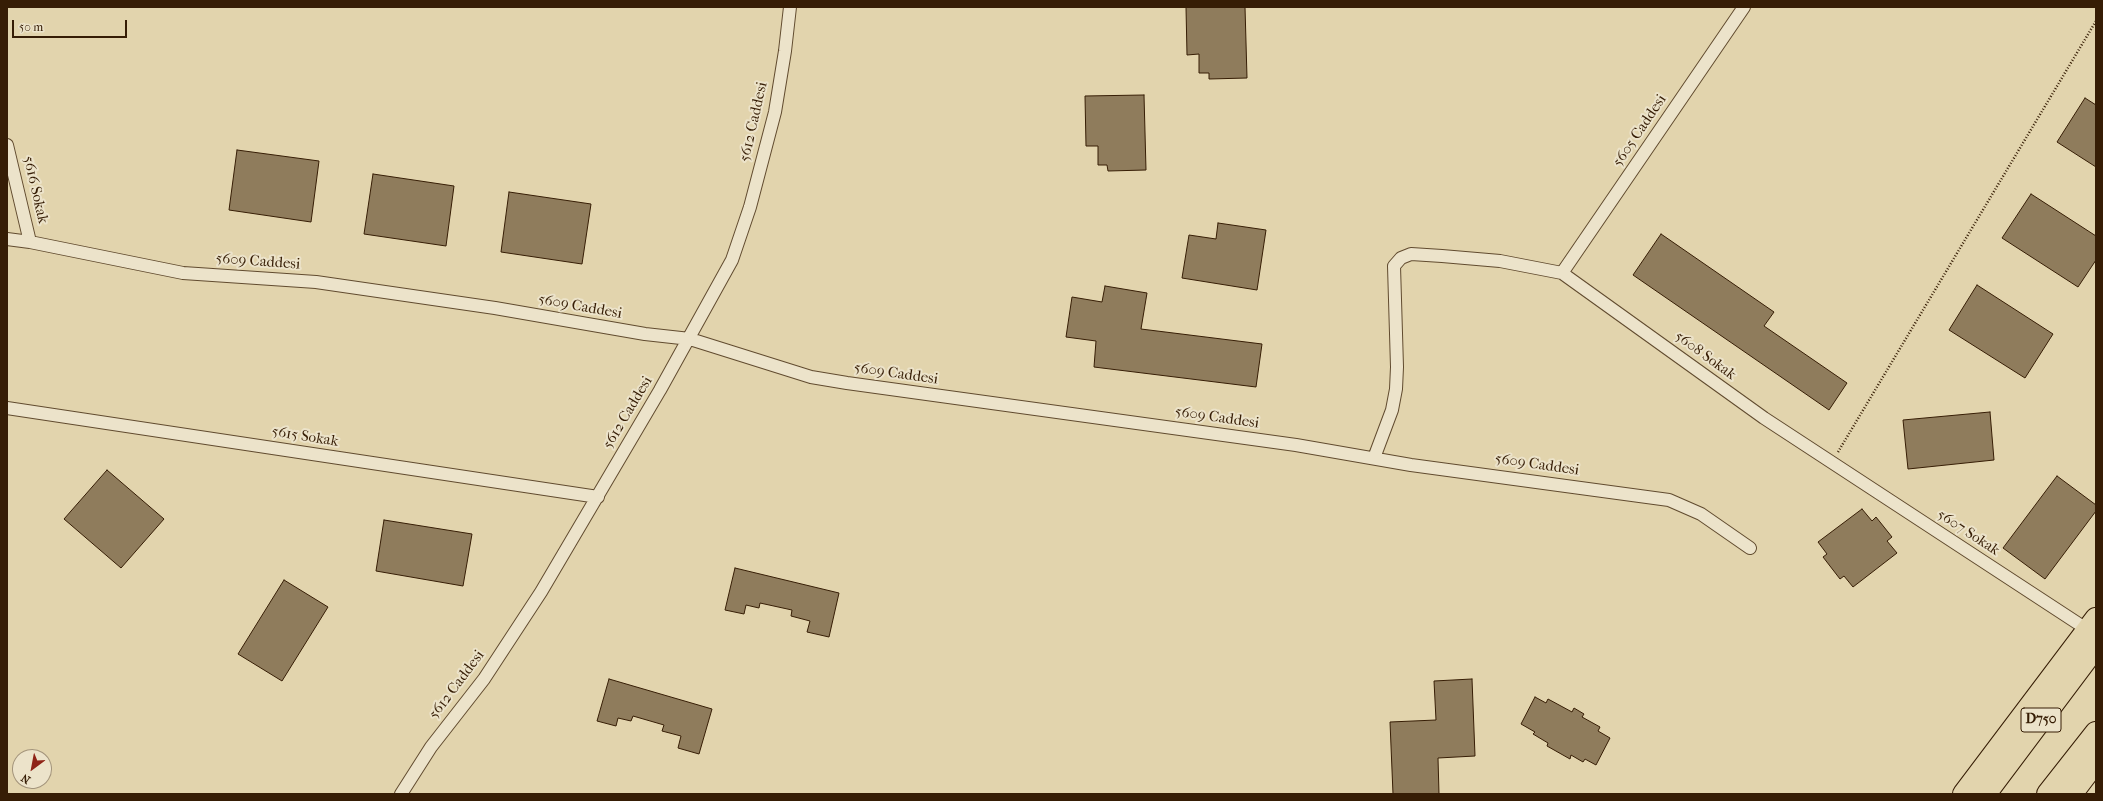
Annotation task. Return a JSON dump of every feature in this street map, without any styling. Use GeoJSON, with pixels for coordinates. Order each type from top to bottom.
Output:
{"type":"FeatureCollection","features":[{"type":"Feature","properties":{"kind":"highway"},"geometry":{"type":"LineString","coordinates":[[1964,794],[2093,632]]}},
{"type":"Feature","properties":{"kind":"highway","name":"D750"},"geometry":{"type":"LineString","coordinates":[[1985,794],[2093,632]]}},
{"type":"Feature","properties":{"kind":"highway"},"geometry":{"type":"LineString","coordinates":[[2048,794],[2096,733]]}},
{"type":"Feature","properties":{"kind":"highway"},"geometry":{"type":"LineString","coordinates":[[2071,794],[2096,761]]}},
{"type":"Feature","properties":{"kind":"street","name":"5612 Caddesi"},"geometry":{"type":"LineString","coordinates":[[401,794],[430,747],[484,679],[541,592],[690,339],[732,260],[750,207],[775,112],[785,51],[790,7]]}},
{"type":"Feature","properties":{"kind":"street","name":"5605 Caddesi"},"geometry":{"type":"LineString","coordinates":[[1562,273],[1744,7]]}},
{"type":"Feature","properties":{"kind":"street","name":"5616 Sokak"},"geometry":{"type":"LineString","coordinates":[[7,145],[30,242]]}},
{"type":"Feature","properties":{"kind":"street","name":"5609 Caddesi"},"geometry":{"type":"LineString","coordinates":[[7,239],[30,242],[183,273],[316,282],[495,308],[645,334],[690,339],[811,377],[1374,458],[1411,465],[1669,500],[1701,514],[1750,548]]}},
{"type":"Feature","properties":{"kind":"street"},"geometry":{"type":"LineString","coordinates":[[1374,458],[1392,410],[1396,389],[1397,367],[1394,266],[1401,258],[1411,254],[1500,261],[1562,273]]}},
{"type":"Feature","properties":{"kind":"street","name":"5608 Sokak"},"geometry":{"type":"LineString","coordinates":[[1562,273],[1764,418],[1831,463]]}},
{"type":"Feature","properties":{"kind":"street","name":"5615 Sokak"},"geometry":{"type":"LineString","coordinates":[[7,408],[598,497]]}},
{"type":"Feature","properties":{"kind":"street","name":"5607 Sokak"},"geometry":{"type":"LineString","coordinates":[[1831,463],[2093,632]]}},
{"type":"Feature","properties":{"kind":"path"},"geometry":{"type":"LineString","coordinates":[[1831,463],[2096,21]]}},
{"type":"Feature","properties":{"kind":"building"},"geometry":{"type":"Polygon","coordinates":[[[1186,7],[1245,7],[1247,78],[1209,79],[1209,73],[1199,73],[1199,54],[1187,55],[1186,7]]]}},
{"type":"Feature","properties":{"kind":"building"},"geometry":{"type":"Polygon","coordinates":[[[1144,95],[1146,170],[1108,171],[1107,165],[1098,165],[1098,146],[1086,146],[1085,96],[1144,95]]]}},
{"type":"Feature","properties":{"kind":"building"},"geometry":{"type":"Polygon","coordinates":[[[2085,98],[2096,105],[2096,167],[2057,142],[2085,98]]]}},
{"type":"Feature","properties":{"kind":"building"},"geometry":{"type":"Polygon","coordinates":[[[237,150],[319,161],[311,222],[229,210],[237,150]]]}},
{"type":"Feature","properties":{"kind":"building"},"geometry":{"type":"Polygon","coordinates":[[[373,174],[454,186],[446,246],[364,234],[373,174]]]}},
{"type":"Feature","properties":{"kind":"building"},"geometry":{"type":"Polygon","coordinates":[[[509,192],[591,204],[582,264],[501,252],[509,192]]]}},
{"type":"Feature","properties":{"kind":"building"},"geometry":{"type":"Polygon","coordinates":[[[2031,194],[2096,236],[2096,260],[2078,287],[2002,238],[2031,194]]]}},
{"type":"Feature","properties":{"kind":"building"},"geometry":{"type":"Polygon","coordinates":[[[1218,223],[1266,230],[1257,290],[1182,278],[1189,235],[1216,239],[1218,223]]]}},
{"type":"Feature","properties":{"kind":"building"},"geometry":{"type":"Polygon","coordinates":[[[1661,234],[1774,312],[1764,326],[1847,383],[1829,410],[1633,275],[1661,234]]]}},
{"type":"Feature","properties":{"kind":"building"},"geometry":{"type":"Polygon","coordinates":[[[1977,285],[2053,334],[2025,378],[1949,330],[1977,285]]]}},
{"type":"Feature","properties":{"kind":"building"},"geometry":{"type":"Polygon","coordinates":[[[1105,286],[1147,293],[1141,329],[1262,344],[1256,387],[1094,367],[1096,341],[1066,337],[1072,297],[1102,302],[1105,286]]]}},
{"type":"Feature","properties":{"kind":"building"},"geometry":{"type":"Polygon","coordinates":[[[1990,412],[1994,460],[1908,469],[1903,420],[1990,412]]]}},
{"type":"Feature","properties":{"kind":"building"},"geometry":{"type":"Polygon","coordinates":[[[107,470],[164,519],[121,568],[64,519],[107,470]]]}},
{"type":"Feature","properties":{"kind":"building"},"geometry":{"type":"Polygon","coordinates":[[[2057,476],[2096,505],[2096,511],[2045,579],[2003,548],[2057,476]]]}},
{"type":"Feature","properties":{"kind":"building"},"geometry":{"type":"Polygon","coordinates":[[[1862,509],[1872,521],[1876,517],[1892,537],[1887,541],[1897,553],[1853,587],[1844,576],[1840,579],[1823,557],[1827,554],[1818,542],[1862,509]]]}},
{"type":"Feature","properties":{"kind":"building"},"geometry":{"type":"Polygon","coordinates":[[[384,520],[472,534],[463,586],[376,571],[384,520]]]}},
{"type":"Feature","properties":{"kind":"building"},"geometry":{"type":"Polygon","coordinates":[[[735,568],[839,593],[829,637],[807,632],[810,621],[791,616],[792,610],[760,603],[759,608],[746,605],[744,614],[725,610],[735,568]]]}},
{"type":"Feature","properties":{"kind":"building"},"geometry":{"type":"Polygon","coordinates":[[[284,580],[328,607],[282,681],[238,654],[284,580]]]}},
{"type":"Feature","properties":{"kind":"building"},"geometry":{"type":"Polygon","coordinates":[[[609,679],[712,709],[699,754],[678,748],[681,736],[662,731],[664,725],[633,716],[631,721],[618,718],[616,726],[597,721],[609,679]]]}},
{"type":"Feature","properties":{"kind":"building"},"geometry":{"type":"Polygon","coordinates":[[[1472,679],[1475,756],[1438,758],[1439,794],[1393,794],[1390,722],[1436,720],[1434,681],[1472,679]]]}},
{"type":"Feature","properties":{"kind":"building"},"geometry":{"type":"Polygon","coordinates":[[[1535,697],[1546,703],[1548,699],[1572,712],[1574,708],[1584,714],[1582,717],[1600,727],[1598,731],[1610,738],[1596,765],[1585,759],[1583,762],[1571,755],[1570,759],[1547,746],[1548,743],[1533,734],[1535,732],[1521,724],[1535,697]]]}}]}
